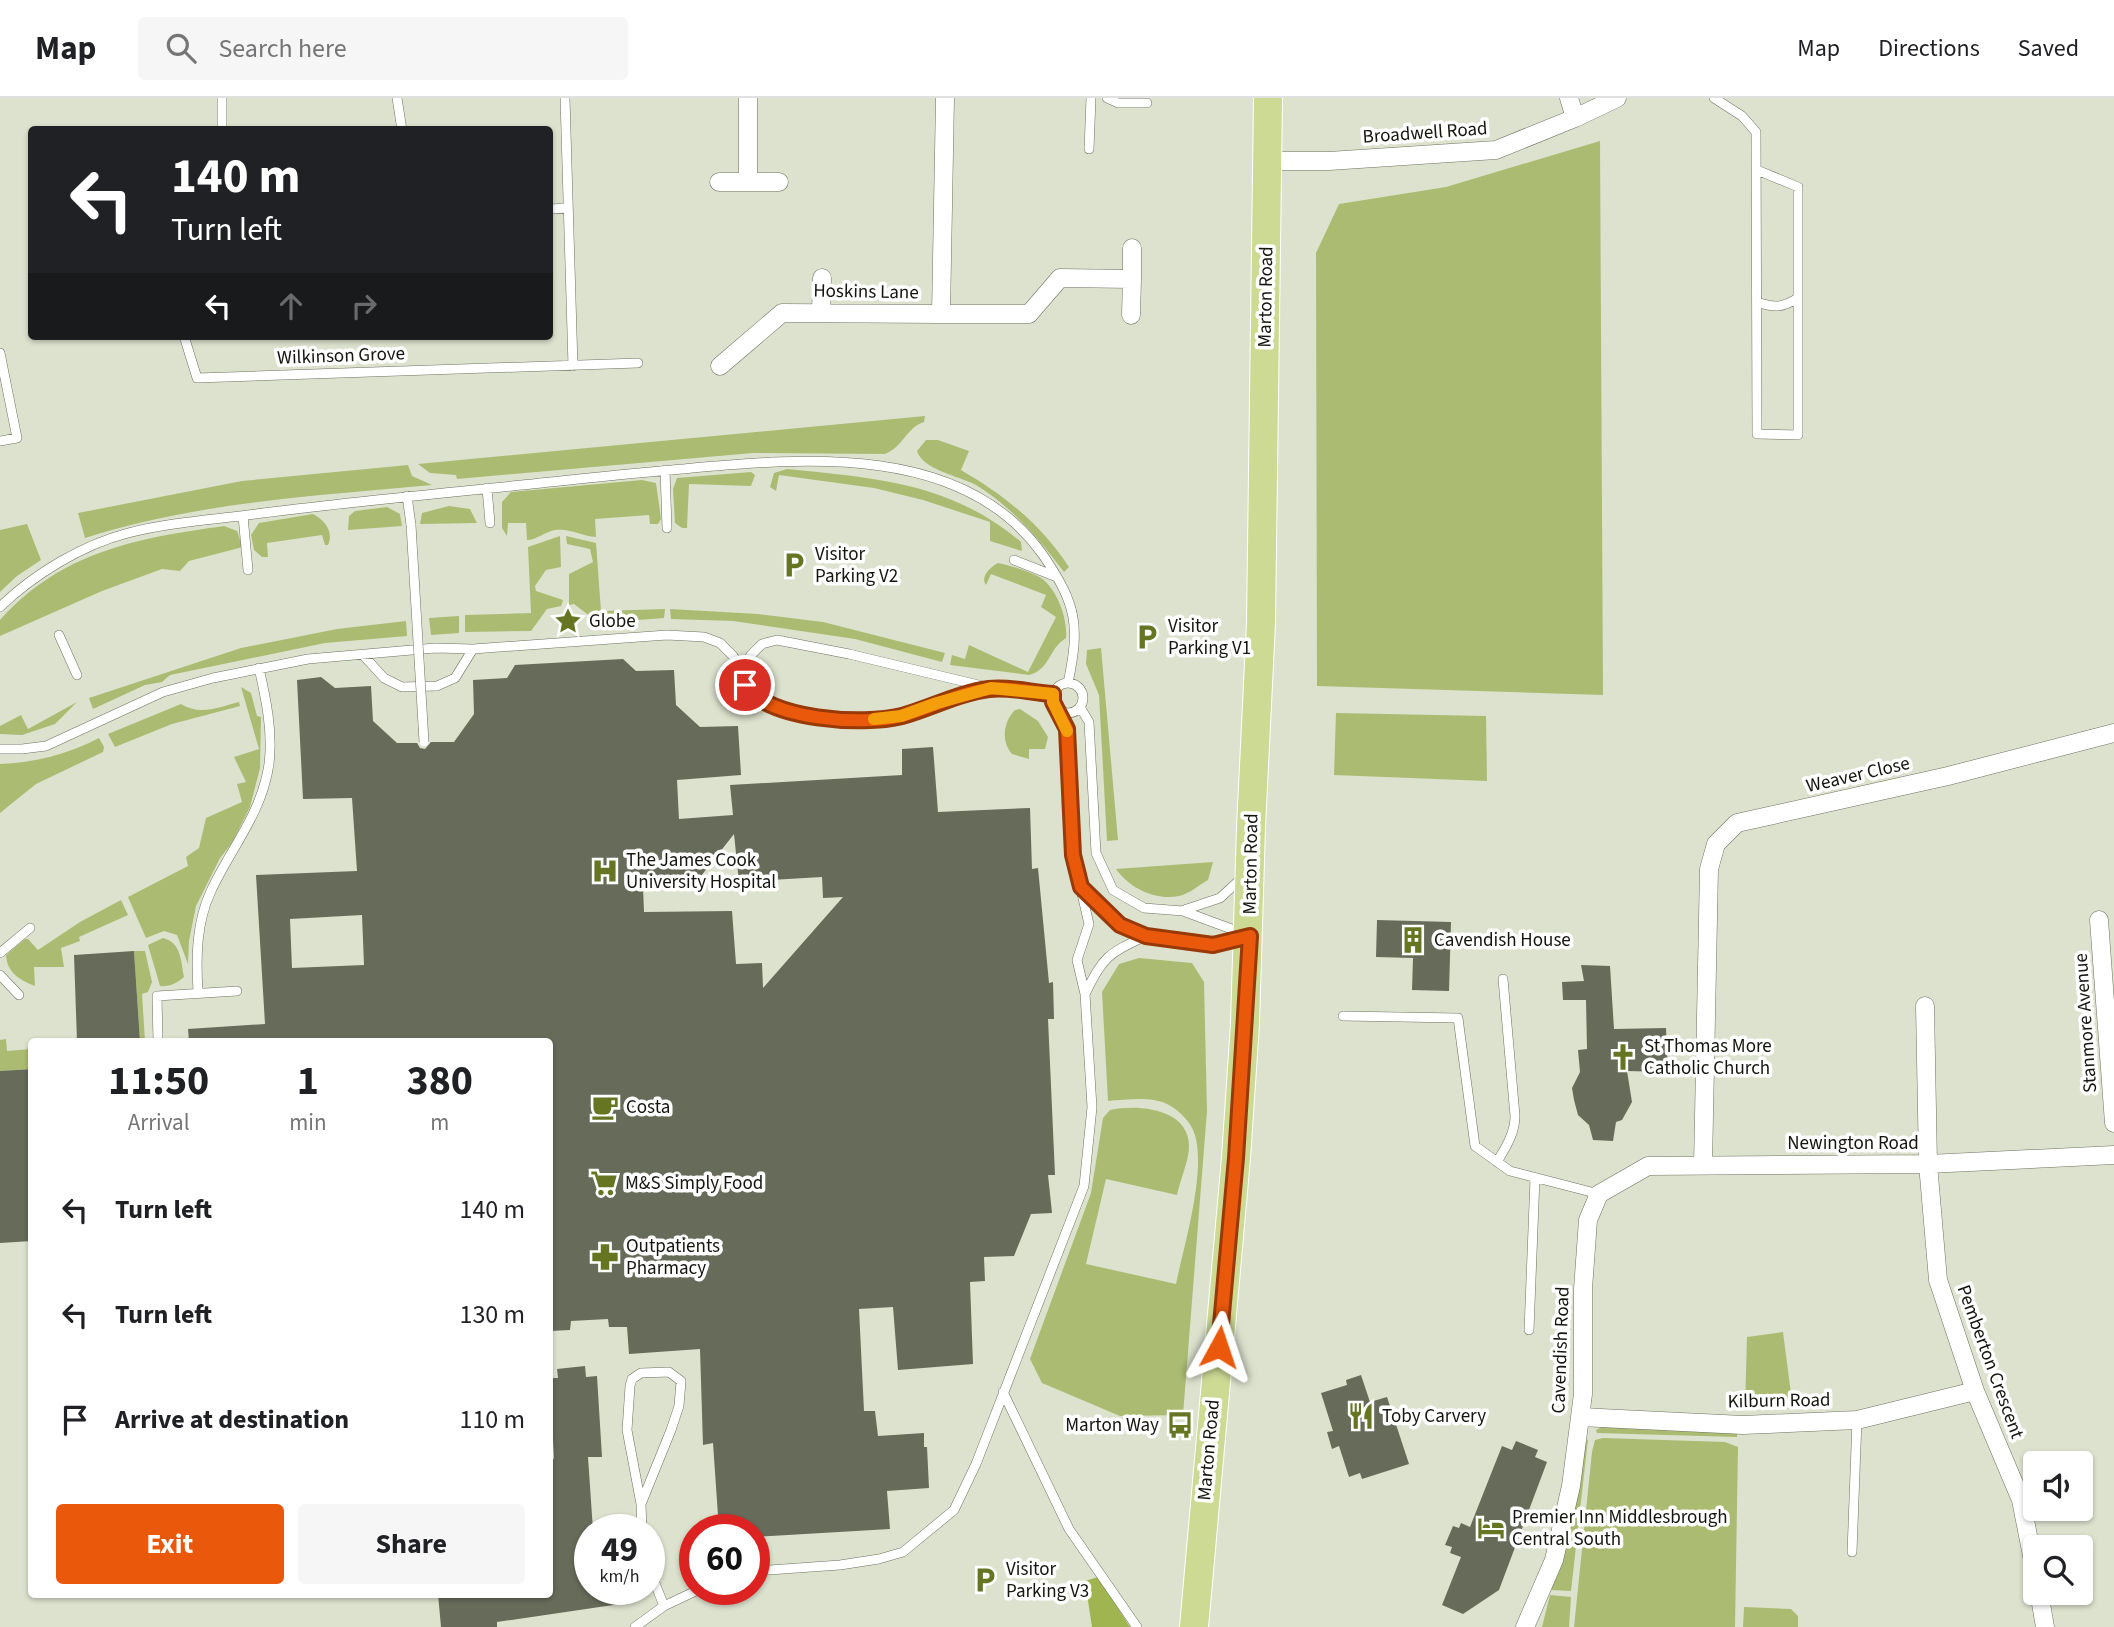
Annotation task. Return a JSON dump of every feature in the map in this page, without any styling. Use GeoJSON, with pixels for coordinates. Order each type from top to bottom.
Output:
{"type":"FeatureCollection","features":[{"type":"Feature","properties":{"kind":"main road","name":"Marton Road"},"geometry":{"type":"LineString","coordinates":[[1194,1627],[1236,1158],[1250,936],[1250,869],[1261,623],[1268,98]]}},
{"type":"Feature","properties":{"kind":"street"},"geometry":{"type":"LineString","coordinates":[[748,98],[748,182]]}},
{"type":"Feature","properties":{"kind":"street","name":"Hoskins Lane"},"geometry":{"type":"LineString","coordinates":[[720,366],[782,313],[941,314],[945,98]]}},
{"type":"Feature","properties":{"kind":"street"},"geometry":{"type":"LineString","coordinates":[[1569,98],[1575,118]]}},
{"type":"Feature","properties":{"kind":"street","name":"Broadwell Road"},"geometry":{"type":"LineString","coordinates":[[1268,161],[1329,161],[1496,150],[1617,98]]}},
{"type":"Feature","properties":{"kind":"street"},"geometry":{"type":"LineString","coordinates":[[719,182],[779,182]]}},
{"type":"Feature","properties":{"kind":"street"},"geometry":{"type":"LineString","coordinates":[[1131,315],[1132,248]]}},
{"type":"Feature","properties":{"kind":"street"},"geometry":{"type":"LineString","coordinates":[[821,312],[822,278]]}},
{"type":"Feature","properties":{"kind":"street"},"geometry":{"type":"LineString","coordinates":[[941,314],[1029,314],[1060,278],[1132,279]]}},
{"type":"Feature","properties":{"kind":"street","name":"Weaver Close"},"geometry":{"type":"LineString","coordinates":[[1703,1165],[1709,869],[1716,844],[1737,823],[1934,779],[2114,733]]}},
{"type":"Feature","properties":{"kind":"street","name":"Stanmore Avenue"},"geometry":{"type":"LineString","coordinates":[[2099,920],[2114,1123]]}},
{"type":"Feature","properties":{"kind":"street","name":"Pemberton Crescent"},"geometry":{"type":"LineString","coordinates":[[1925,1006],[1928,1164],[1938,1280],[1975,1391],[2021,1500],[2028,1535]]}},
{"type":"Feature","properties":{"kind":"street","name":"Newington Road"},"geometry":{"type":"LineString","coordinates":[[1599,1194],[1648,1166],[1928,1164],[2114,1155]]}},
{"type":"Feature","properties":{"kind":"street","name":"Cavendish Road"},"geometry":{"type":"LineString","coordinates":[[1525,1627],[1555,1560],[1571,1486],[1583,1394],[1583,1289],[1588,1220],[1599,1194]]}},
{"type":"Feature","properties":{"kind":"street","name":"Kilburn Road"},"geometry":{"type":"LineString","coordinates":[[1580,1416],[1743,1425],[1857,1420],[1975,1391]]}},
{"type":"Feature","properties":{"kind":"street"},"geometry":{"type":"LineString","coordinates":[[2041,1605],[2045,1627]]}},
{"type":"Feature","properties":{"kind":"lane"},"geometry":{"type":"LineString","coordinates":[[222,98],[222,126]]}},
{"type":"Feature","properties":{"kind":"lane"},"geometry":{"type":"LineString","coordinates":[[397,98],[401,126]]}},
{"type":"Feature","properties":{"kind":"lane"},"geometry":{"type":"LineString","coordinates":[[565,98],[573,366]]}},
{"type":"Feature","properties":{"kind":"lane"},"geometry":{"type":"LineString","coordinates":[[1089,149],[1091,98]]}},
{"type":"Feature","properties":{"kind":"lane"},"geometry":{"type":"LineString","coordinates":[[1107,98],[1118,103],[1147,103]]}},
{"type":"Feature","properties":{"kind":"lane"},"geometry":{"type":"LineString","coordinates":[[1714,98],[1742,116],[1756,132],[1757,434],[1798,435],[1798,187],[1757,170]]}},
{"type":"Feature","properties":{"kind":"lane"},"geometry":{"type":"LineString","coordinates":[[553,209],[568,208]]}},
{"type":"Feature","properties":{"kind":"lane"},"geometry":{"type":"LineString","coordinates":[[1757,302],[1773,307],[1785,306],[1798,298]]}},
{"type":"Feature","properties":{"kind":"lane","name":"Wilkinson Grove"},"geometry":{"type":"LineString","coordinates":[[185,340],[197,378],[638,363]]}},
{"type":"Feature","properties":{"kind":"lane"},"geometry":{"type":"LineString","coordinates":[[0,353],[18,438],[0,441]]}},
{"type":"Feature","properties":{"kind":"lane"},"geometry":{"type":"LineString","coordinates":[[0,607],[37,577],[70,558],[127,533],[407,496],[665,470],[761,462],[855,462],[898,468],[940,481],[986,502],[1028,534],[1058,577],[1071,604],[1076,630],[1068,683]]}},
{"type":"Feature","properties":{"kind":"lane"},"geometry":{"type":"LineString","coordinates":[[665,470],[667,528]]}},
{"type":"Feature","properties":{"kind":"lane"},"geometry":{"type":"LineString","coordinates":[[487,488],[490,523]]}},
{"type":"Feature","properties":{"kind":"lane"},"geometry":{"type":"LineString","coordinates":[[407,496],[424,742]]}},
{"type":"Feature","properties":{"kind":"lane"},"geometry":{"type":"LineString","coordinates":[[243,516],[248,570]]}},
{"type":"Feature","properties":{"kind":"lane"},"geometry":{"type":"LineString","coordinates":[[1014,560],[1058,577]]}},
{"type":"Feature","properties":{"kind":"lane"},"geometry":{"type":"LineString","coordinates":[[59,635],[76,675]]}},
{"type":"Feature","properties":{"kind":"lane"},"geometry":{"type":"LineString","coordinates":[[0,748],[46,746],[163,692],[259,668],[307,659],[435,648],[473,649],[667,635],[704,637],[720,643],[743,670],[745,685],[752,694],[762,701],[814,717],[865,720],[901,716],[991,688]]}},
{"type":"Feature","properties":{"kind":"lane"},"geometry":{"type":"LineString","coordinates":[[743,670],[751,655],[762,644],[777,640],[991,688],[1053,694]]}},
{"type":"Feature","properties":{"kind":"lane"},"geometry":{"type":"LineString","coordinates":[[363,655],[384,678],[402,687],[437,686],[455,678],[473,649]]}},
{"type":"Feature","properties":{"kind":"lane"},"geometry":{"type":"LineString","coordinates":[[198,992],[200,924],[211,892],[242,839],[259,803],[269,764],[270,729],[259,668]]}},
{"type":"Feature","properties":{"kind":"lane"},"geometry":{"type":"LineString","coordinates":[[770,1570],[840,1565],[903,1552],[954,1510],[976,1464],[1084,1186],[1092,1107],[1085,994],[1077,960],[1089,923],[1073,855],[1067,729],[1053,702],[1053,694],[1057,688],[1068,683],[1076,685],[1082,694],[1080,707],[1088,722],[1097,853],[1104,875],[1113,890],[1144,908],[1183,911],[1215,920],[1250,936]]}},
{"type":"Feature","properties":{"kind":"lane"},"geometry":{"type":"LineString","coordinates":[[1059,710],[1072,712],[1080,707]]}},
{"type":"Feature","properties":{"kind":"lane"},"geometry":{"type":"LineString","coordinates":[[1183,911],[1220,898],[1250,869]]}},
{"type":"Feature","properties":{"kind":"lane"},"geometry":{"type":"LineString","coordinates":[[1081,887],[1120,925],[1146,936],[1213,945],[1250,936]]}},
{"type":"Feature","properties":{"kind":"lane"},"geometry":{"type":"LineString","coordinates":[[0,953],[30,928]]}},
{"type":"Feature","properties":{"kind":"lane"},"geometry":{"type":"LineString","coordinates":[[1085,994],[1101,963],[1111,953],[1146,936]]}},
{"type":"Feature","properties":{"kind":"lane"},"geometry":{"type":"LineString","coordinates":[[0,975],[19,995]]}},
{"type":"Feature","properties":{"kind":"lane"},"geometry":{"type":"LineString","coordinates":[[1497,1162],[1508,1145],[1515,1126],[1503,979]]}},
{"type":"Feature","properties":{"kind":"lane"},"geometry":{"type":"LineString","coordinates":[[158,1038],[156,996],[237,991]]}},
{"type":"Feature","properties":{"kind":"lane"},"geometry":{"type":"LineString","coordinates":[[1343,1016],[1458,1018],[1475,1146],[1510,1171],[1599,1194]]}},
{"type":"Feature","properties":{"kind":"lane"},"geometry":{"type":"LineString","coordinates":[[1529,1331],[1535,1178]]}},
{"type":"Feature","properties":{"kind":"lane"},"geometry":{"type":"LineString","coordinates":[[642,1504],[679,1406],[681,1381],[670,1372],[641,1373],[632,1379],[630,1386],[627,1430],[642,1514]]}},
{"type":"Feature","properties":{"kind":"lane"},"geometry":{"type":"LineString","coordinates":[[1003,1392],[1069,1529],[1137,1627]]}},
{"type":"Feature","properties":{"kind":"lane"},"geometry":{"type":"LineString","coordinates":[[1852,1552],[1857,1420]]}},
{"type":"Feature","properties":{"kind":"lane"},"geometry":{"type":"LineString","coordinates":[[635,1627],[679,1599]]}},
{"type":"Feature","properties":{"kind":"green space"},"geometry":{"type":"Polygon","coordinates":[[[1600,141],[1603,695],[1317,686],[1316,253],[1339,204],[1446,187],[1600,141]]]}},
{"type":"Feature","properties":{"kind":"green space"},"geometry":{"type":"Polygon","coordinates":[[[925,416],[924,422],[885,454],[753,453],[457,479],[456,475],[430,473],[418,464],[925,416]]]}},
{"type":"Feature","properties":{"kind":"green space"},"geometry":{"type":"Polygon","coordinates":[[[926,440],[938,440],[969,451],[961,470],[1021,512],[1046,537],[1069,567],[1064,572],[1024,524],[989,494],[976,485],[926,463],[917,451],[926,440]]]}},
{"type":"Feature","properties":{"kind":"green space"},"geometry":{"type":"Polygon","coordinates":[[[408,465],[412,476],[432,485],[214,508],[170,516],[85,538],[78,513],[242,481],[408,465]]]}},
{"type":"Feature","properties":{"kind":"green space"},"geometry":{"type":"Polygon","coordinates":[[[787,469],[881,480],[939,495],[994,522],[1021,542],[1022,551],[990,541],[990,522],[923,500],[874,488],[779,475],[776,491],[770,487],[774,473],[787,469]]]}},
{"type":"Feature","properties":{"kind":"green space"},"geometry":{"type":"Polygon","coordinates":[[[751,472],[755,475],[751,486],[689,484],[687,528],[675,523],[673,489],[677,478],[751,472]]]}},
{"type":"Feature","properties":{"kind":"green space"},"geometry":{"type":"Polygon","coordinates":[[[642,480],[656,483],[661,519],[658,524],[650,524],[649,515],[595,519],[596,537],[560,530],[527,540],[526,523],[508,523],[507,536],[502,528],[502,502],[511,492],[642,480]]]}},
{"type":"Feature","properties":{"kind":"green space"},"geometry":{"type":"Polygon","coordinates":[[[449,506],[470,509],[477,523],[420,524],[422,513],[449,506]]]}},
{"type":"Feature","properties":{"kind":"green space"},"geometry":{"type":"Polygon","coordinates":[[[387,507],[400,514],[402,526],[348,530],[349,516],[355,511],[387,507]]]}},
{"type":"Feature","properties":{"kind":"green space"},"geometry":{"type":"Polygon","coordinates":[[[313,514],[327,527],[330,536],[328,545],[325,545],[322,535],[267,543],[268,557],[262,557],[254,550],[251,535],[259,523],[313,514]]]}},
{"type":"Feature","properties":{"kind":"green space"},"geometry":{"type":"Polygon","coordinates":[[[27,524],[41,560],[17,576],[0,592],[0,530],[27,524]]]}},
{"type":"Feature","properties":{"kind":"green space"},"geometry":{"type":"Polygon","coordinates":[[[224,526],[237,531],[243,547],[189,561],[180,571],[162,569],[102,591],[0,636],[0,620],[49,578],[75,563],[132,543],[224,526]]]}},
{"type":"Feature","properties":{"kind":"green space"},"geometry":{"type":"Polygon","coordinates":[[[560,536],[561,567],[546,570],[535,586],[536,591],[563,600],[561,606],[547,609],[531,631],[465,632],[465,615],[531,613],[528,547],[560,536]]]}},
{"type":"Feature","properties":{"kind":"green space"},"geometry":{"type":"Polygon","coordinates":[[[566,536],[596,543],[601,611],[665,609],[664,618],[599,623],[574,604],[569,605],[569,574],[593,562],[590,549],[567,544],[566,536]]]}},
{"type":"Feature","properties":{"kind":"green space"},"geometry":{"type":"Polygon","coordinates":[[[998,563],[1041,578],[1052,589],[1063,614],[1066,638],[1042,668],[1029,675],[950,665],[952,655],[965,659],[969,645],[1028,672],[1056,617],[1041,607],[1046,595],[991,574],[986,585],[985,576],[998,563]]]}},
{"type":"Feature","properties":{"kind":"green space"},"geometry":{"type":"Polygon","coordinates":[[[670,609],[758,614],[823,622],[945,653],[942,662],[855,639],[733,621],[671,619],[670,609]]]}},
{"type":"Feature","properties":{"kind":"green space"},"geometry":{"type":"Polygon","coordinates":[[[459,616],[459,633],[431,635],[429,618],[459,616]]]}},
{"type":"Feature","properties":{"kind":"green space"},"geometry":{"type":"Polygon","coordinates":[[[406,621],[407,636],[325,643],[170,675],[162,682],[145,685],[93,709],[89,698],[241,648],[337,629],[406,621]]]}},
{"type":"Feature","properties":{"kind":"green space"},"geometry":{"type":"Polygon","coordinates":[[[1101,648],[1118,840],[1107,841],[1099,695],[1086,664],[1087,650],[1101,648]]]}},
{"type":"Feature","properties":{"kind":"green space"},"geometry":{"type":"Polygon","coordinates":[[[241,687],[251,693],[257,716],[261,717],[260,768],[250,807],[196,906],[189,941],[188,964],[177,935],[164,931],[146,938],[128,897],[188,866],[186,857],[199,848],[206,818],[242,802],[237,784],[246,782],[234,757],[259,749],[241,687]]]}},
{"type":"Feature","properties":{"kind":"green space"},"geometry":{"type":"Polygon","coordinates":[[[77,702],[55,724],[22,735],[0,734],[0,726],[21,715],[28,729],[77,702]]]}},
{"type":"Feature","properties":{"kind":"green space"},"geometry":{"type":"Polygon","coordinates":[[[239,702],[240,706],[172,724],[115,747],[108,734],[181,704],[202,710],[239,702]]]}},
{"type":"Feature","properties":{"kind":"green space"},"geometry":{"type":"Polygon","coordinates":[[[1020,709],[1038,721],[1048,737],[1045,749],[1029,749],[1029,759],[1012,754],[1006,744],[1008,720],[1015,710],[1020,709]]]}},
{"type":"Feature","properties":{"kind":"green space"},"geometry":{"type":"Polygon","coordinates":[[[1336,713],[1486,716],[1487,781],[1334,775],[1336,713]]]}},
{"type":"Feature","properties":{"kind":"green space"},"geometry":{"type":"Polygon","coordinates":[[[99,738],[104,747],[103,752],[36,784],[0,813],[0,764],[51,757],[99,738]]]}},
{"type":"Feature","properties":{"kind":"green space"},"geometry":{"type":"Polygon","coordinates":[[[1213,862],[1208,880],[1186,893],[1170,897],[1152,895],[1136,887],[1116,869],[1213,862]]]}},
{"type":"Feature","properties":{"kind":"green space"},"geometry":{"type":"Polygon","coordinates":[[[121,900],[128,915],[79,937],[80,941],[61,948],[64,967],[34,967],[35,986],[11,971],[6,955],[25,939],[38,950],[80,922],[121,900]]]}},
{"type":"Feature","properties":{"kind":"green space"},"geometry":{"type":"Polygon","coordinates":[[[163,938],[177,948],[184,977],[173,984],[160,986],[148,945],[163,938]]]}},
{"type":"Feature","properties":{"kind":"green space"},"geometry":{"type":"Polygon","coordinates":[[[134,951],[145,951],[152,982],[148,992],[142,994],[145,1038],[140,1038],[134,951]]]}},
{"type":"Feature","properties":{"kind":"green space"},"geometry":{"type":"Polygon","coordinates":[[[1139,958],[1192,963],[1204,982],[1207,1111],[1183,1415],[1120,1416],[1042,1383],[1030,1359],[1091,1193],[1103,1118],[1110,1110],[1147,1109],[1171,1116],[1187,1133],[1189,1152],[1177,1195],[1106,1179],[1086,1264],[1176,1284],[1196,1189],[1198,1151],[1195,1135],[1184,1117],[1167,1104],[1145,1099],[1108,1101],[1102,992],[1119,964],[1139,958]]]}},
{"type":"Feature","properties":{"kind":"green space"},"geometry":{"type":"Polygon","coordinates":[[[6,1039],[7,1051],[28,1049],[28,1069],[0,1071],[0,1040],[6,1039]]]}},
{"type":"Feature","properties":{"kind":"green space"},"geometry":{"type":"Polygon","coordinates":[[[1783,1332],[1793,1409],[1745,1408],[1747,1337],[1783,1332]]]}},
{"type":"Feature","properties":{"kind":"green space"},"geometry":{"type":"Polygon","coordinates":[[[1602,1427],[1737,1432],[1737,1437],[1597,1433],[1596,1430],[1602,1427]]]}},
{"type":"Feature","properties":{"kind":"green space"},"geometry":{"type":"Polygon","coordinates":[[[1603,1438],[1725,1442],[1738,1447],[1735,1627],[1574,1627],[1592,1452],[1595,1440],[1603,1438]]]}},
{"type":"Feature","properties":{"kind":"green space"},"geometry":{"type":"Polygon","coordinates":[[[1588,1439],[1571,1591],[1551,1590],[1584,1444],[1588,1439]]]}},
{"type":"Feature","properties":{"kind":"green space"},"geometry":{"type":"Polygon","coordinates":[[[1098,1577],[1130,1627],[1092,1627],[1085,1581],[1098,1577]]]}},
{"type":"Feature","properties":{"kind":"green space"},"geometry":{"type":"Polygon","coordinates":[[[1550,1595],[1571,1597],[1569,1627],[1542,1627],[1550,1595]]]}},
{"type":"Feature","properties":{"kind":"green space"},"geometry":{"type":"Polygon","coordinates":[[[1744,1607],[1791,1609],[1798,1616],[1798,1627],[1743,1627],[1744,1607]]]}},
{"type":"Feature","properties":{"kind":"building"},"geometry":{"type":"Polygon","coordinates":[[[623,659],[636,671],[674,670],[676,705],[700,727],[738,726],[741,775],[677,780],[679,819],[733,815],[730,785],[902,775],[902,749],[933,747],[938,812],[1030,808],[1032,869],[1038,868],[1049,983],[1053,982],[1054,1019],[1048,1019],[1055,1175],[1048,1175],[1052,1213],[1031,1214],[1014,1256],[984,1257],[985,1281],[970,1282],[973,1364],[898,1370],[893,1307],[859,1309],[864,1411],[875,1411],[878,1436],[924,1433],[924,1447],[927,1447],[929,1488],[887,1491],[890,1529],[770,1536],[770,1514],[718,1514],[713,1443],[703,1445],[700,1349],[629,1354],[627,1327],[609,1327],[608,1319],[571,1321],[570,1330],[553,1331],[553,1038],[189,1038],[188,1029],[265,1024],[256,875],[357,871],[352,798],[303,799],[297,680],[321,677],[335,688],[371,686],[373,721],[397,743],[417,743],[420,748],[425,749],[431,742],[454,742],[474,714],[473,680],[507,678],[515,665],[623,659]],[[734,834],[694,885],[643,887],[644,912],[732,911],[736,964],[762,963],[763,988],[843,897],[823,898],[822,877],[739,882],[734,834]],[[362,915],[290,919],[292,968],[364,965],[362,915]]]}},
{"type":"Feature","properties":{"kind":"building","name":"Cavendish House"},"geometry":{"type":"Polygon","coordinates":[[[1377,920],[1451,922],[1449,991],[1412,990],[1413,958],[1376,957],[1377,920]]]}},
{"type":"Feature","properties":{"kind":"building"},"geometry":{"type":"Polygon","coordinates":[[[134,951],[140,1038],[77,1038],[74,955],[134,951]]]}},
{"type":"Feature","properties":{"kind":"building","name":"St Thomas More Catholic Church"},"geometry":{"type":"Polygon","coordinates":[[[1581,965],[1610,966],[1614,1029],[1666,1028],[1668,1072],[1627,1071],[1632,1102],[1622,1120],[1616,1122],[1613,1141],[1593,1140],[1589,1125],[1578,1115],[1574,1100],[1572,1088],[1580,1072],[1578,1050],[1587,1049],[1586,1000],[1563,1000],[1562,982],[1584,981],[1581,965]]]}},
{"type":"Feature","properties":{"kind":"building"},"geometry":{"type":"Polygon","coordinates":[[[28,1069],[28,1241],[0,1243],[0,1071],[28,1069]]]}},
{"type":"Feature","properties":{"kind":"building"},"geometry":{"type":"Polygon","coordinates":[[[585,1366],[586,1377],[597,1376],[602,1457],[588,1457],[592,1514],[574,1514],[574,1605],[613,1605],[497,1622],[497,1627],[441,1627],[438,1598],[553,1598],[553,1378],[558,1378],[557,1369],[585,1366]]]}},
{"type":"Feature","properties":{"kind":"building","name":"Toby Carvery"},"geometry":{"type":"Polygon","coordinates":[[[1361,1375],[1370,1402],[1387,1397],[1409,1464],[1362,1479],[1360,1473],[1349,1477],[1339,1446],[1332,1449],[1327,1432],[1333,1431],[1321,1393],[1347,1385],[1346,1380],[1361,1375]]]}},
{"type":"Feature","properties":{"kind":"building","name":"Premier Inn Middlesbrough Central South"},"geometry":{"type":"Polygon","coordinates":[[[1516,1441],[1538,1450],[1535,1457],[1547,1462],[1499,1590],[1463,1614],[1442,1605],[1461,1557],[1450,1553],[1452,1547],[1445,1545],[1453,1526],[1459,1528],[1461,1523],[1470,1527],[1502,1446],[1512,1450],[1516,1441]]]}},
{"type":"Feature","properties":{"kind":"slow traffic"},"geometry":{"type":"LineString","coordinates":[[874,719],[901,716],[991,688],[1053,694],[1053,702],[1067,731]]}},
{"type":"Feature","properties":{"kind":"place","name":"Visitor Parking V2"},"geometry":{"type":"Point","coordinates":[794,565]}},
{"type":"Feature","properties":{"kind":"place","name":"Globe"},"geometry":{"type":"Point","coordinates":[568,621]}},
{"type":"Feature","properties":{"kind":"place","name":"Visitor Parking V1"},"geometry":{"type":"Point","coordinates":[1147,637]}},
{"type":"Feature","properties":{"kind":"place","name":"The James Cook University Hospital"},"geometry":{"type":"Point","coordinates":[605,871]}},
{"type":"Feature","properties":{"kind":"place","name":"Cavendish House"},"geometry":{"type":"Point","coordinates":[1413,940]}},
{"type":"Feature","properties":{"kind":"place","name":"St Thomas More Catholic Church"},"geometry":{"type":"Point","coordinates":[1623,1057]}},
{"type":"Feature","properties":{"kind":"place","name":"Costa"},"geometry":{"type":"Point","coordinates":[605,1107]}},
{"type":"Feature","properties":{"kind":"place","name":"M&S Simply Food"},"geometry":{"type":"Point","coordinates":[604,1183]}},
{"type":"Feature","properties":{"kind":"place","name":"Outpatients Pharmacy"},"geometry":{"type":"Point","coordinates":[605,1257]}},
{"type":"Feature","properties":{"kind":"place","name":"Toby Carvery"},"geometry":{"type":"Point","coordinates":[1361,1416]}},
{"type":"Feature","properties":{"kind":"place","name":"Marton Way"},"geometry":{"type":"Point","coordinates":[1180,1425]}},
{"type":"Feature","properties":{"kind":"place","name":"Premier Inn Middlesbrough Central South"},"geometry":{"type":"Point","coordinates":[1491,1528]}},
{"type":"Feature","properties":{"kind":"place","name":"Visitor Parking V3"},"geometry":{"type":"Point","coordinates":[985,1580]}},
{"type":"Feature","properties":{"kind":"route"},"geometry":{"type":"LineString","coordinates":[[745,685],[762,701],[814,717],[865,720],[901,716],[991,688],[1053,694],[1053,702],[1067,729],[1073,855],[1081,887],[1120,925],[1146,936],[1213,945],[1250,936],[1236,1158],[1219,1347]]}}]}
